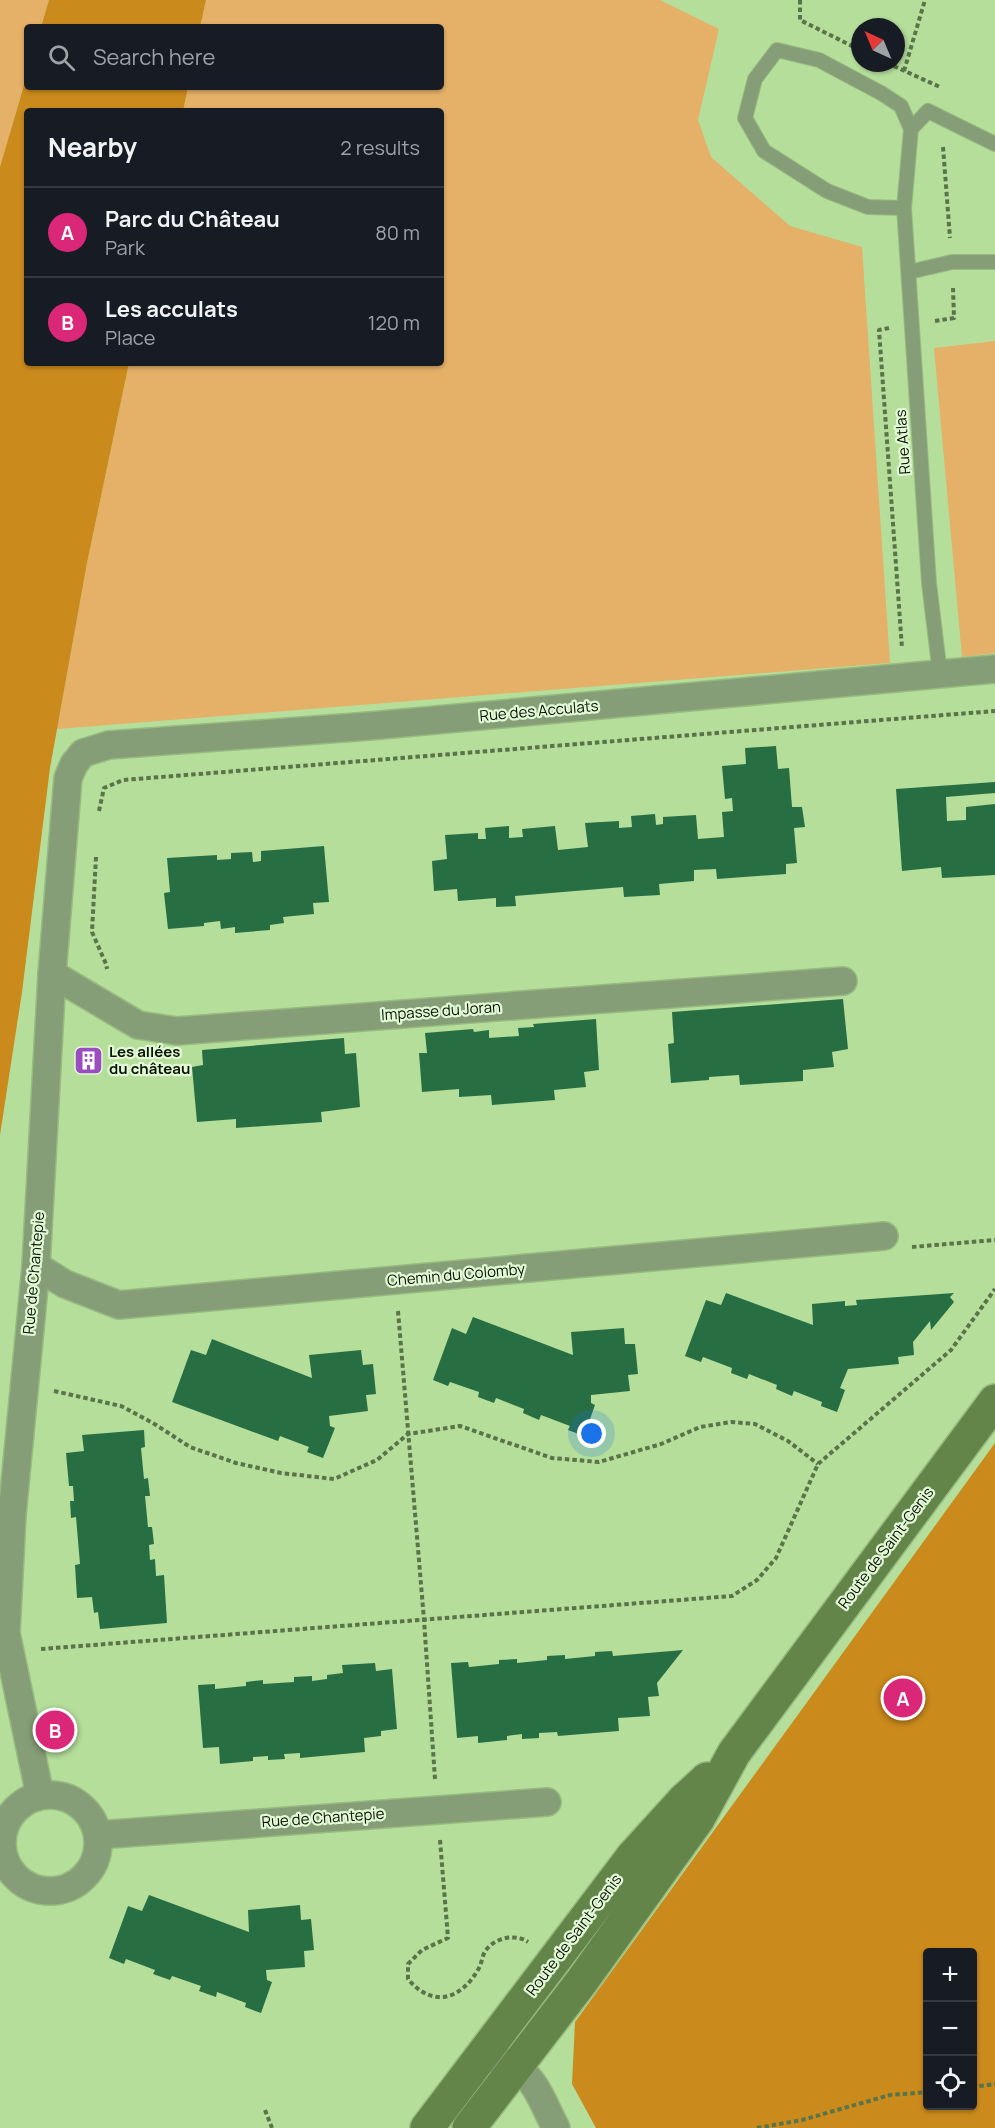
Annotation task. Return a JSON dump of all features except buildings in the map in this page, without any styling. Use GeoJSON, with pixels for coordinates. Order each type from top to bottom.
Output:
{"type":"FeatureCollection","features":[{"type":"Feature","properties":{"kind":"main road","name":"Route de Saint-Genis"},"geometry":{"type":"LineString","coordinates":[[469,2128],[582,1981],[698,1819],[734,1753],[995,1401]]}},
{"type":"Feature","properties":{"kind":"main road","name":"Route de Saint-Genis"},"geometry":{"type":"LineString","coordinates":[[427,2128],[633,1856],[683,1802],[734,1753]]}},
{"type":"Feature","properties":{"kind":"street","name":"Rue des Acculats"},"geometry":{"type":"LineString","coordinates":[[83,753],[109,746],[370,726],[995,669]]}},
{"type":"Feature","properties":{"kind":"street","name":"Rue de Chantepie"},"geometry":{"type":"LineString","coordinates":[[40,1795],[6,1633],[12,1515],[36,1266],[52,974],[69,778],[74,764],[83,753]]}},
{"type":"Feature","properties":{"kind":"street","name":"Impasse du Joran"},"geometry":{"type":"LineString","coordinates":[[52,974],[138,1025],[177,1031],[843,981]]}},
{"type":"Feature","properties":{"kind":"street","name":"Chemin du Colomby"},"geometry":{"type":"LineString","coordinates":[[36,1266],[65,1284],[119,1305],[884,1236]]}},
{"type":"Feature","properties":{"kind":"street"},"geometry":{"type":"LineString","coordinates":[[55,1794],[82,1806],[92,1818],[98,1835],[98,1851],[89,1872],[77,1883],[49,1892],[33,1888],[17,1879],[7,1866],[2,1852],[2,1835],[7,1819],[18,1806],[40,1795],[55,1794]]}},
{"type":"Feature","properties":{"kind":"street","name":"Rue de Chantepie"},"geometry":{"type":"LineString","coordinates":[[98,1835],[547,1802]]}},
{"type":"Feature","properties":{"kind":"street"},"geometry":{"type":"LineString","coordinates":[[474,2066],[496,2060],[515,2067],[539,2093],[556,2128]]}},
{"type":"Feature","properties":{"kind":"lane"},"geometry":{"type":"LineString","coordinates":[[904,208],[868,207],[827,191],[764,151],[745,118],[755,79],[777,50],[819,60],[881,93],[901,106],[911,129],[928,111],[995,144]]}},
{"type":"Feature","properties":{"kind":"lane","name":"Rue Atlas"},"geometry":{"type":"LineString","coordinates":[[911,129],[904,208],[929,583],[940,674]]}},
{"type":"Feature","properties":{"kind":"lane"},"geometry":{"type":"LineString","coordinates":[[909,273],[952,262],[995,262]]}},
{"type":"Feature","properties":{"kind":"path"},"geometry":{"type":"LineString","coordinates":[[800,0],[800,20],[851,46]]}},
{"type":"Feature","properties":{"kind":"path"},"geometry":{"type":"LineString","coordinates":[[905,68],[925,0]]}},
{"type":"Feature","properties":{"kind":"path"},"geometry":{"type":"LineString","coordinates":[[98,818],[104,788],[123,780],[995,711]]}},
{"type":"Feature","properties":{"kind":"path"},"geometry":{"type":"LineString","coordinates":[[95,1001],[107,975],[106,964],[92,932],[96,852]]}},
{"type":"Feature","properties":{"kind":"path"},"geometry":{"type":"LineString","coordinates":[[884,1236],[881,1250],[995,1240]]}},
{"type":"Feature","properties":{"kind":"path"},"geometry":{"type":"LineString","coordinates":[[395,1280],[448,1938],[422,1950],[408,1964],[408,1979],[418,1991],[435,1997],[449,1996],[465,1987],[479,1968],[486,1950],[506,1937],[522,1938],[531,1944]]}},
{"type":"Feature","properties":{"kind":"path"},"geometry":{"type":"LineString","coordinates":[[10,1651],[732,1596],[757,1580],[776,1558],[818,1464],[951,1350],[995,1289]]}},
{"type":"Feature","properties":{"kind":"path"},"geometry":{"type":"LineString","coordinates":[[25,1384],[120,1406],[153,1423],[190,1447],[236,1463],[280,1473],[334,1479],[377,1460],[408,1434],[460,1426],[552,1458],[599,1462],[661,1444],[700,1428],[731,1422],[755,1424],[788,1441],[818,1464]]}},
{"type":"Feature","properties":{"kind":"path"},"geometry":{"type":"LineString","coordinates":[[977,2086],[995,2084]]}},
{"type":"Feature","properties":{"kind":"path"},"geometry":{"type":"LineString","coordinates":[[757,2128],[802,2120],[890,2094],[923,2092]]}},
{"type":"Feature","properties":{"kind":"path"},"geometry":{"type":"LineString","coordinates":[[265,2110],[272,2128]]}},
{"type":"Feature","properties":{"kind":"shaded area"},"geometry":{"type":"Polygon","coordinates":[[[0,0],[49,0],[42,24],[24,24],[24,85],[0,167],[0,0]]]}},
{"type":"Feature","properties":{"kind":"shaded area"},"geometry":{"type":"Polygon","coordinates":[[[49,0],[206,0],[201,24],[42,24],[49,0]]]}},
{"type":"Feature","properties":{"kind":"shaded area"},"geometry":{"type":"Polygon","coordinates":[[[206,0],[660,0],[719,29],[698,120],[711,157],[790,226],[862,247],[890,663],[57,729],[87,563],[128,366],[444,366],[444,108],[184,108],[187,90],[444,90],[444,24],[201,24],[206,0]]]}},
{"type":"Feature","properties":{"kind":"shaded area"},"geometry":{"type":"Polygon","coordinates":[[[24,85],[24,90],[187,90],[184,108],[24,108],[24,366],[128,366],[87,563],[50,768],[22,992],[0,1135],[0,167],[24,85]]]}},
{"type":"Feature","properties":{"kind":"shaded area"},"geometry":{"type":"Polygon","coordinates":[[[995,341],[995,653],[962,657],[934,348],[995,341]]]}},
{"type":"Feature","properties":{"kind":"shaded area"},"geometry":{"type":"Polygon","coordinates":[[[995,1443],[995,2128],[596,2128],[572,2084],[575,2022],[995,1443]]]}},
{"type":"Feature","properties":{"kind":"place","name":"Les allées du château"},"geometry":{"type":"Point","coordinates":[88,1061]}},
{"type":"Feature","properties":{"kind":"place","name":"Parc du Château"},"geometry":{"type":"Point","coordinates":[903,1698]}},
{"type":"Feature","properties":{"kind":"place","name":"Les acculats"},"geometry":{"type":"Point","coordinates":[55,1730]}}]}
